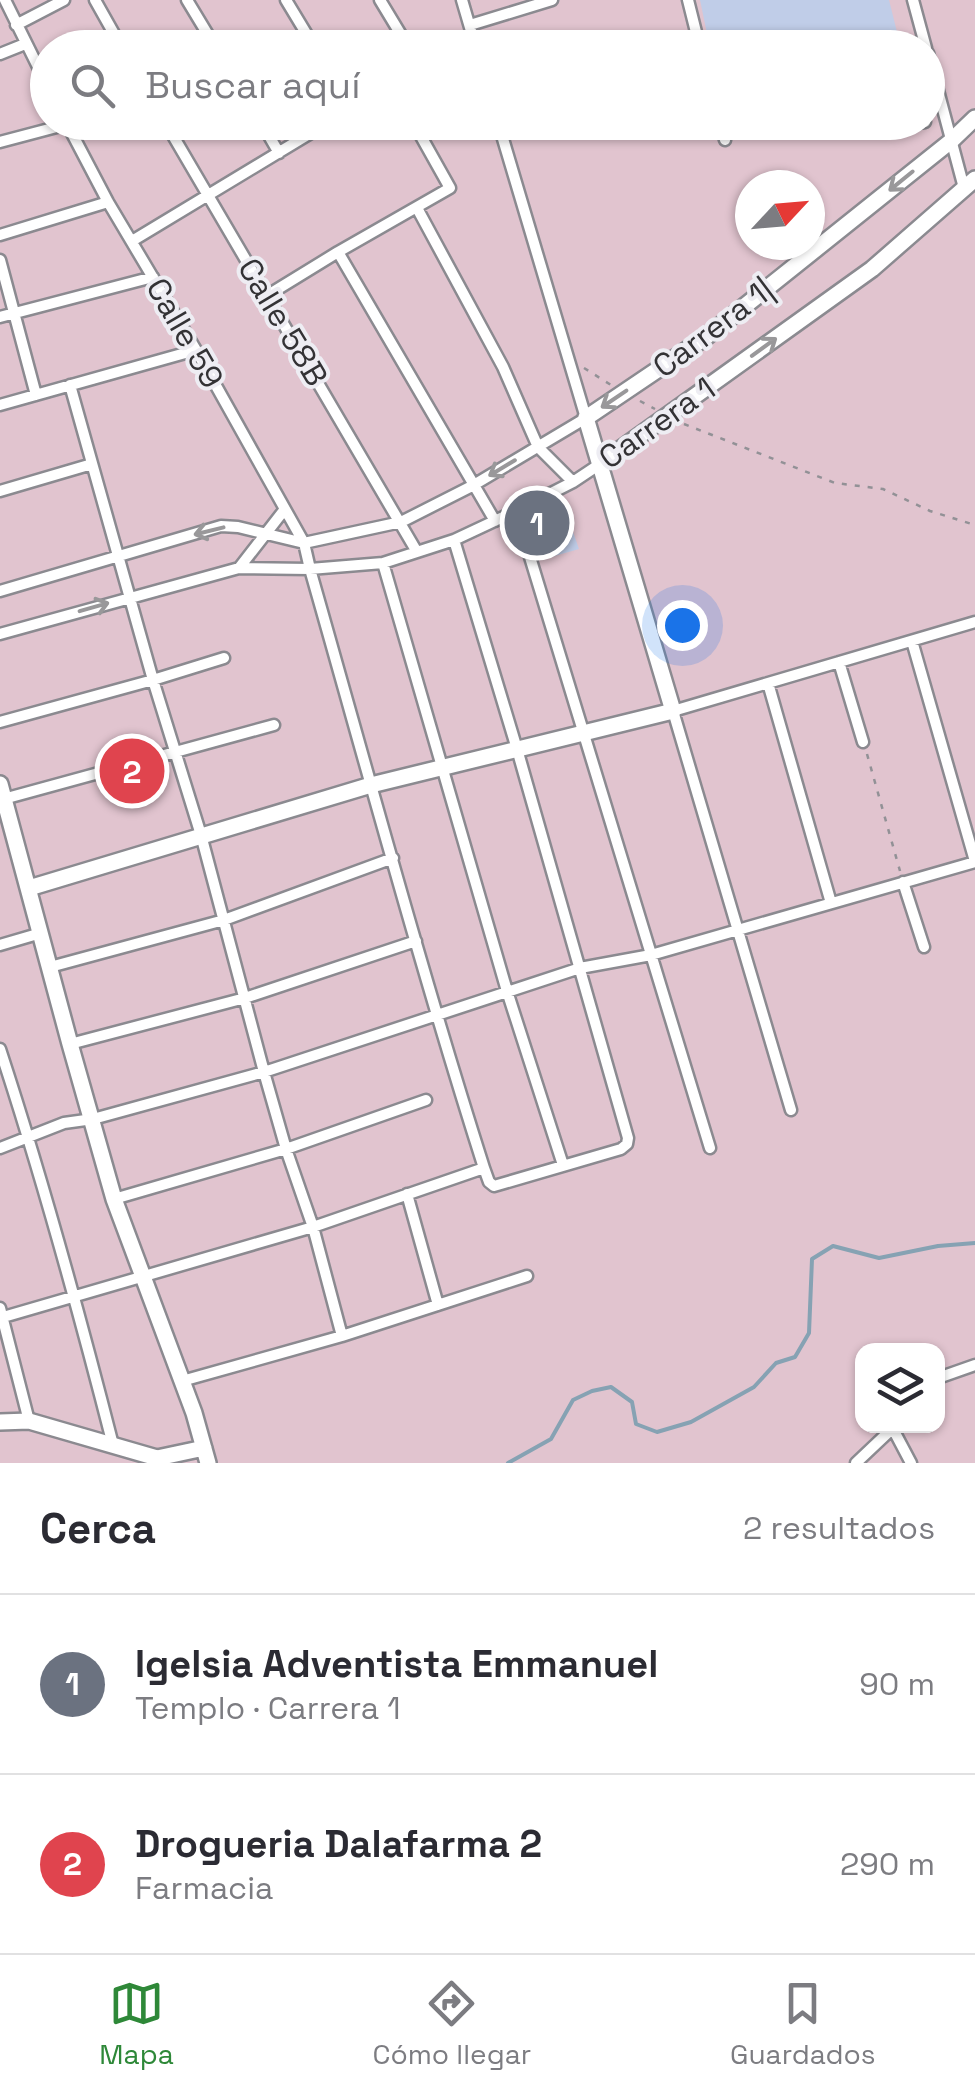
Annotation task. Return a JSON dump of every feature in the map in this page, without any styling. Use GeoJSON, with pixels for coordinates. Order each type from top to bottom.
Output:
{"type":"FeatureCollection","features":[{"type":"Feature","properties":{"kind":"street"},"geometry":{"type":"LineString","coordinates":[[5,0],[30,53]]}},
{"type":"Feature","properties":{"kind":"street"},"geometry":{"type":"LineString","coordinates":[[16,24],[64,0]]}},
{"type":"Feature","properties":{"kind":"street"},"geometry":{"type":"LineString","coordinates":[[95,0],[112,30]]}},
{"type":"Feature","properties":{"kind":"street"},"geometry":{"type":"LineString","coordinates":[[188,0],[206,30]]}},
{"type":"Feature","properties":{"kind":"street"},"geometry":{"type":"LineString","coordinates":[[286,0],[304,30]]}},
{"type":"Feature","properties":{"kind":"street"},"geometry":{"type":"LineString","coordinates":[[380,0],[398,30]]}},
{"type":"Feature","properties":{"kind":"street"},"geometry":{"type":"LineString","coordinates":[[462,0],[471,30]]}},
{"type":"Feature","properties":{"kind":"street"},"geometry":{"type":"LineString","coordinates":[[470,25],[552,0]]}},
{"type":"Feature","properties":{"kind":"street"},"geometry":{"type":"LineString","coordinates":[[688,0],[696,30]]}},
{"type":"Feature","properties":{"kind":"street"},"geometry":{"type":"LineString","coordinates":[[913,0],[921,30]]}},
{"type":"Feature","properties":{"kind":"street"},"geometry":{"type":"LineString","coordinates":[[0,54],[25,44]]}},
{"type":"Feature","properties":{"kind":"street"},"geometry":{"type":"LineString","coordinates":[[945,116],[969,184]]}},
{"type":"Feature","properties":{"kind":"street","name":"Carrera 1|"},"geometry":{"type":"LineString","coordinates":[[586,418],[706,337],[952,141],[975,118]]}},
{"type":"Feature","properties":{"kind":"street"},"geometry":{"type":"LineString","coordinates":[[0,142],[30,134]]}},
{"type":"Feature","properties":{"kind":"street","name":"Calle 59"},"geometry":{"type":"LineString","coordinates":[[75,140],[304,542],[435,1014],[484,1168]]}},
{"type":"Feature","properties":{"kind":"street","name":"Calle 58B"},"geometry":{"type":"LineString","coordinates":[[175,140],[417,552]]}},
{"type":"Feature","properties":{"kind":"street"},"geometry":{"type":"LineString","coordinates":[[271,140],[279,153]]}},
{"type":"Feature","properties":{"kind":"street"},"geometry":{"type":"LineString","coordinates":[[132,241],[300,140]]}},
{"type":"Feature","properties":{"kind":"street"},"geometry":{"type":"LineString","coordinates":[[268,295],[450,188],[424,140]]}},
{"type":"Feature","properties":{"kind":"street"},"geometry":{"type":"LineString","coordinates":[[503,140],[791,1110]]}},
{"type":"Feature","properties":{"kind":"street","name":"Carrera 1"},"geometry":{"type":"LineString","coordinates":[[0,634],[238,568],[310,569],[383,563],[454,540],[516,512],[600,464],[872,269],[969,184]]}},
{"type":"Feature","properties":{"kind":"street"},"geometry":{"type":"LineString","coordinates":[[0,234],[108,202]]}},
{"type":"Feature","properties":{"kind":"street"},"geometry":{"type":"LineString","coordinates":[[417,208],[502,367],[538,447],[573,482]]}},
{"type":"Feature","properties":{"kind":"street"},"geometry":{"type":"LineString","coordinates":[[338,252],[494,521]]}},
{"type":"Feature","properties":{"kind":"street"},"geometry":{"type":"LineString","coordinates":[[0,260],[36,395]]}},
{"type":"Feature","properties":{"kind":"street"},"geometry":{"type":"LineString","coordinates":[[0,317],[153,277]]}},
{"type":"Feature","properties":{"kind":"street"},"geometry":{"type":"LineString","coordinates":[[0,405],[196,350]]}},
{"type":"Feature","properties":{"kind":"street"},"geometry":{"type":"LineString","coordinates":[[70,385],[342,1336]]}},
{"type":"Feature","properties":{"kind":"street"},"geometry":{"type":"LineString","coordinates":[[0,591],[221,526],[304,542],[402,522],[472,486],[586,418]]}},
{"type":"Feature","properties":{"kind":"street"},"geometry":{"type":"LineString","coordinates":[[0,490],[92,464]]}},
{"type":"Feature","properties":{"kind":"street"},"geometry":{"type":"LineString","coordinates":[[238,568],[285,509]]}},
{"type":"Feature","properties":{"kind":"street"},"geometry":{"type":"LineString","coordinates":[[516,512],[710,1148]]}},
{"type":"Feature","properties":{"kind":"street"},"geometry":{"type":"LineString","coordinates":[[29,1421],[1,1315],[313,1226],[484,1168],[494,1186],[627,1144],[580,968],[454,540]]}},
{"type":"Feature","properties":{"kind":"street"},"geometry":{"type":"LineString","coordinates":[[383,563],[508,992],[563,1165]]}},
{"type":"Feature","properties":{"kind":"street"},"geometry":{"type":"LineString","coordinates":[[29,888],[371,784],[673,711],[975,622]]}},
{"type":"Feature","properties":{"kind":"street"},"geometry":{"type":"LineString","coordinates":[[0,1148],[64,1124],[264,1072],[580,968],[651,956],[975,862],[912,641]]}},
{"type":"Feature","properties":{"kind":"street"},"geometry":{"type":"LineString","coordinates":[[0,722],[224,658]]}},
{"type":"Feature","properties":{"kind":"street"},"geometry":{"type":"LineString","coordinates":[[839,662],[863,742]]}},
{"type":"Feature","properties":{"kind":"street"},"geometry":{"type":"LineString","coordinates":[[768,683],[831,903]]}},
{"type":"Feature","properties":{"kind":"street"},"geometry":{"type":"LineString","coordinates":[[0,1422],[29,1421],[156,1458],[206,1456],[114,1199],[1,794],[274,724]]}},
{"type":"Feature","properties":{"kind":"street"},"geometry":{"type":"LineString","coordinates":[[50,967],[224,920],[393,858]]}},
{"type":"Feature","properties":{"kind":"street"},"geometry":{"type":"LineString","coordinates":[[903,882],[924,948]]}},
{"type":"Feature","properties":{"kind":"street"},"geometry":{"type":"LineString","coordinates":[[0,945],[41,933]]}},
{"type":"Feature","properties":{"kind":"street"},"geometry":{"type":"LineString","coordinates":[[70,1044],[244,998],[416,941]]}},
{"type":"Feature","properties":{"kind":"street"},"geometry":{"type":"LineString","coordinates":[[0,1049],[74,1296],[113,1445]]}},
{"type":"Feature","properties":{"kind":"street"},"geometry":{"type":"LineString","coordinates":[[114,1199],[286,1148],[426,1100]]}},
{"type":"Feature","properties":{"kind":"street"},"geometry":{"type":"LineString","coordinates":[[407,1194],[438,1304]]}},
{"type":"Feature","properties":{"kind":"street"},"geometry":{"type":"LineString","coordinates":[[182,1381],[342,1336],[528,1276]]}},
{"type":"Feature","properties":{"kind":"street"},"geometry":{"type":"LineString","coordinates":[[945,1376],[975,1365]]}},
{"type":"Feature","properties":{"kind":"street"},"geometry":{"type":"LineString","coordinates":[[856,1463],[888,1433]]}},
{"type":"Feature","properties":{"kind":"street"},"geometry":{"type":"LineString","coordinates":[[897,1433],[911,1463]]}},
{"type":"Feature","properties":{"kind":"path"},"geometry":{"type":"LineString","coordinates":[[569,361],[703,433],[835,483],[883,489],[930,511],[975,525]]}},
{"type":"Feature","properties":{"kind":"path"},"geometry":{"type":"LineString","coordinates":[[863,742],[903,882]]}},
{"type":"Feature","properties":{"kind":"shaded area"},"geometry":{"type":"Polygon","coordinates":[[[0,0],[975,0],[975,1463],[0,1463],[0,0]]]}},
{"type":"Feature","properties":{"kind":"building"},"geometry":{"type":"Polygon","coordinates":[[[700,0],[889,0],[896,30],[706,30],[700,0]]]}},
{"type":"Feature","properties":{"kind":"building"},"geometry":{"type":"Polygon","coordinates":[[[564,506],[579,549],[551,557],[536,516],[564,506]]]}},
{"type":"Feature","properties":{"kind":"waterway"},"geometry":{"type":"LineString","coordinates":[[508,1463],[551,1439],[573,1400],[592,1391],[611,1387],[632,1402],[636,1424],[657,1432],[691,1422],[754,1387],[776,1363],[795,1357],[809,1333],[812,1259],[833,1246],[879,1258],[975,1243]]}},
{"type":"Feature","properties":{"kind":"place","name":"Igelsia Adventista Emmanuel"},"geometry":{"type":"Point","coordinates":[537,523]}},
{"type":"Feature","properties":{"kind":"place","name":"Drogueria Dalafarma 2"},"geometry":{"type":"Point","coordinates":[132,771]}}]}
